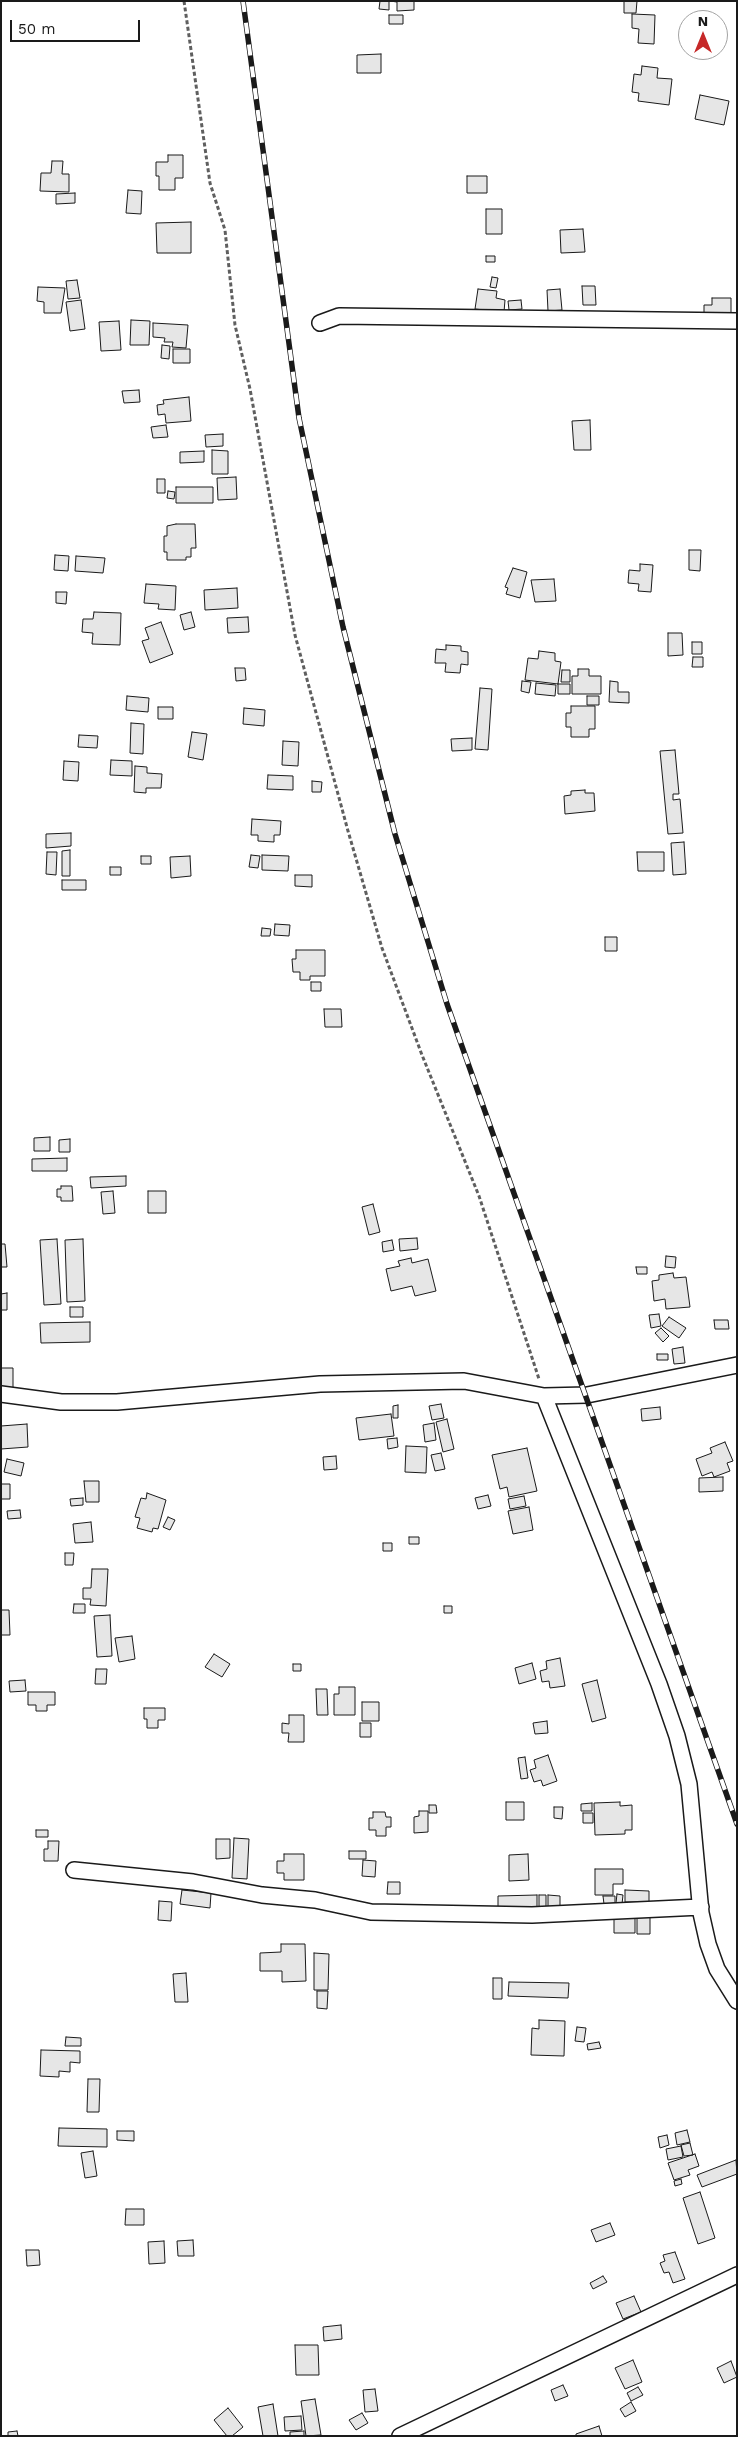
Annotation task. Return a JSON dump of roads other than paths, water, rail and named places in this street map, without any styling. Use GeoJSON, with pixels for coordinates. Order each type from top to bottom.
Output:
{"type":"FeatureCollection","features":[{"type":"Feature","properties":{"kind":"street"},"geometry":{"type":"LineString","coordinates":[[320,324],[339,316],[737,321]]}},
{"type":"Feature","properties":{"kind":"street"},"geometry":{"type":"LineString","coordinates":[[1,1394],[61,1402],[117,1402],[320,1384],[464,1381],[544,1396],[587,1395],[737,1366]]}},
{"type":"Feature","properties":{"kind":"street"},"geometry":{"type":"LineString","coordinates":[[544,1396],[659,1684],[677,1736],[689,1784],[701,1907],[708,1944],[717,1968],[737,2001]]}},
{"type":"Feature","properties":{"kind":"street"},"geometry":{"type":"LineString","coordinates":[[74,1870],[193,1882],[262,1895],[315,1900],[371,1912],[532,1915],[701,1907]]}},
{"type":"Feature","properties":{"kind":"street"},"geometry":{"type":"LineString","coordinates":[[400,2436],[737,2275]]}},
{"type":"Feature","properties":{"kind":"railway"},"geometry":{"type":"LineString","coordinates":[[243,1],[299,418],[343,627],[395,834],[447,1004],[737,1824]]}}]}
